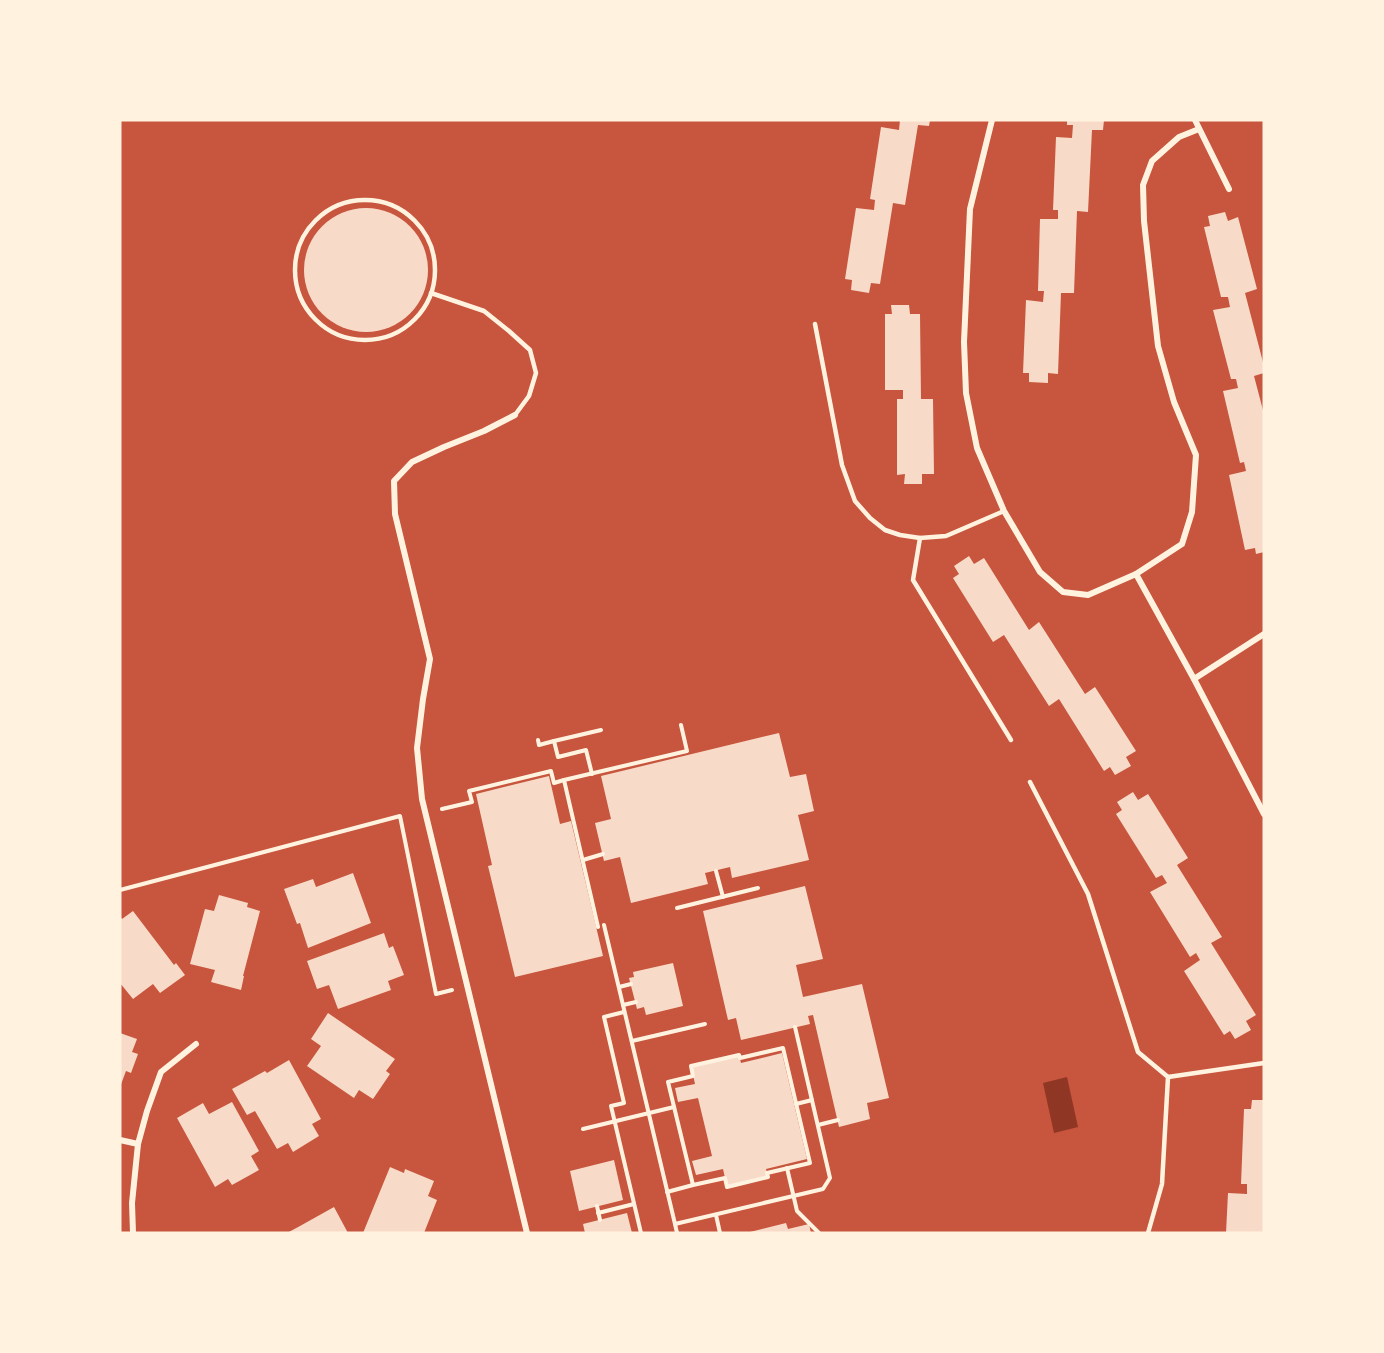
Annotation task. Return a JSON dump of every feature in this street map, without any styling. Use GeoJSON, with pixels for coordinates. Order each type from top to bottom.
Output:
{"type":"FeatureCollection","features":[{"type":"Feature","properties":{"kind":"street"},"geometry":{"type":"LineString","coordinates":[[992,120],[970,209],[964,342],[966,393],[977,448],[1004,511],[1040,572],[1063,592],[1088,595],[1136,574],[1182,544],[1192,512],[1196,456],[1174,402],[1158,346],[1144,221],[1143,185],[1152,161],[1179,137],[1199,129]]}},
{"type":"Feature","properties":{"kind":"street"},"geometry":{"type":"LineString","coordinates":[[1195,120],[1229,189]]}},
{"type":"Feature","properties":{"kind":"street"},"geometry":{"type":"LineString","coordinates":[[515,415],[412,462],[394,481],[395,514],[430,659],[417,748],[422,799],[527,1233]]}},
{"type":"Feature","properties":{"kind":"street"},"geometry":{"type":"LineString","coordinates":[[1136,574],[1264,814]]}},
{"type":"Feature","properties":{"kind":"street"},"geometry":{"type":"LineString","coordinates":[[1194,679],[1264,634]]}},
{"type":"Feature","properties":{"kind":"street"},"geometry":{"type":"LineString","coordinates":[[133,1233],[132,1203],[138,1144],[161,1072],[196,1044]]}},
{"type":"Feature","properties":{"kind":"street"},"geometry":{"type":"LineString","coordinates":[[120,1140],[138,1144]]}},
{"type":"Feature","properties":{"kind":"lane"},"geometry":{"type":"LineString","coordinates":[[380,201],[410,216],[422,228],[435,260],[435,276],[431,293],[424,308],[400,332],[384,338],[350,339],[320,324],[309,312],[296,280],[295,264],[299,247],[317,219],[331,209],[347,202],[380,201]]}},
{"type":"Feature","properties":{"kind":"lane"},"geometry":{"type":"LineString","coordinates":[[431,293],[484,311],[530,350],[536,373],[529,396],[515,415]]}},
{"type":"Feature","properties":{"kind":"lane"},"geometry":{"type":"LineString","coordinates":[[815,324],[842,465],[855,501],[870,518],[885,530],[920,538],[946,536],[1004,511]]}},
{"type":"Feature","properties":{"kind":"lane"},"geometry":{"type":"LineString","coordinates":[[920,538],[913,580],[1011,741]]}},
{"type":"Feature","properties":{"kind":"lane"},"geometry":{"type":"LineString","coordinates":[[1030,782],[1088,894],[1138,1052],[1168,1077],[1264,1063]]}},
{"type":"Feature","properties":{"kind":"lane"},"geometry":{"type":"LineString","coordinates":[[1148,1233],[1162,1184],[1168,1077]]}},
{"type":"Feature","properties":{"kind":"path"},"geometry":{"type":"LineString","coordinates":[[426,813],[472,802],[469,790],[551,771],[554,783],[687,751],[681,724]]}},
{"type":"Feature","properties":{"kind":"path"},"geometry":{"type":"LineString","coordinates":[[538,740],[539,745],[601,730]]}},
{"type":"Feature","properties":{"kind":"path"},"geometry":{"type":"LineString","coordinates":[[554,741],[558,757],[586,750],[592,774]]}},
{"type":"Feature","properties":{"kind":"path"},"geometry":{"type":"LineString","coordinates":[[564,780],[598,927]]}},
{"type":"Feature","properties":{"kind":"path"},"geometry":{"type":"LineString","coordinates":[[120,890],[400,816],[436,994],[453,990]]}},
{"type":"Feature","properties":{"kind":"path"},"geometry":{"type":"LineString","coordinates":[[583,860],[603,854]]}},
{"type":"Feature","properties":{"kind":"path"},"geometry":{"type":"LineString","coordinates":[[717,871],[723,897]]}},
{"type":"Feature","properties":{"kind":"path"},"geometry":{"type":"LineString","coordinates":[[677,908],[758,888]]}},
{"type":"Feature","properties":{"kind":"path"},"geometry":{"type":"LineString","coordinates":[[604,925],[677,1233]]}},
{"type":"Feature","properties":{"kind":"path"},"geometry":{"type":"LineString","coordinates":[[619,987],[631,984]]}},
{"type":"Feature","properties":{"kind":"path"},"geometry":{"type":"LineString","coordinates":[[623,1005],[636,1002]]}},
{"type":"Feature","properties":{"kind":"path"},"geometry":{"type":"LineString","coordinates":[[625,1011],[604,1017],[624,1103],[611,1106],[641,1233]]}},
{"type":"Feature","properties":{"kind":"path"},"geometry":{"type":"LineString","coordinates":[[632,1041],[705,1024]]}},
{"type":"Feature","properties":{"kind":"path"},"geometry":{"type":"LineString","coordinates":[[675,1224],[823,1189],[830,1178],[795,1027]]}},
{"type":"Feature","properties":{"kind":"path"},"geometry":{"type":"LineString","coordinates":[[668,1192],[725,1178],[727,1187],[768,1177],[767,1173],[810,1163],[783,1048],[691,1066],[693,1076],[668,1082],[693,1185]]}},
{"type":"Feature","properties":{"kind":"path"},"geometry":{"type":"LineString","coordinates":[[796,1104],[812,1100]]}},
{"type":"Feature","properties":{"kind":"path"},"geometry":{"type":"LineString","coordinates":[[583,1129],[674,1107]]}},
{"type":"Feature","properties":{"kind":"path"},"geometry":{"type":"LineString","coordinates":[[818,1125],[838,1120]]}},
{"type":"Feature","properties":{"kind":"path"},"geometry":{"type":"LineString","coordinates":[[787,1168],[797,1210],[819,1233]]}},
{"type":"Feature","properties":{"kind":"path"},"geometry":{"type":"LineString","coordinates":[[598,1213],[634,1204]]}},
{"type":"Feature","properties":{"kind":"path"},"geometry":{"type":"LineString","coordinates":[[597,1206],[600,1220]]}},
{"type":"Feature","properties":{"kind":"path"},"geometry":{"type":"LineString","coordinates":[[716,1215],[720,1233]]}},
{"type":"Feature","properties":{"kind":"shaded area"},"geometry":{"type":"Polygon","coordinates":[[[1067,1077],[1078,1127],[1054,1133],[1043,1083],[1067,1077]]]}},
{"type":"Feature","properties":{"kind":"building"},"geometry":{"type":"Polygon","coordinates":[[[900,120],[930,120],[929,126],[918,125],[905,205],[893,203],[880,284],[871,283],[869,293],[851,290],[852,280],[845,279],[856,208],[874,210],[875,200],[870,199],[881,127],[899,130],[900,120]]]}},
{"type":"Feature","properties":{"kind":"building"},"geometry":{"type":"Polygon","coordinates":[[[1067,120],[1104,120],[1103,130],[1092,130],[1088,212],[1077,211],[1074,293],[1061,293],[1058,374],[1048,373],[1048,383],[1029,382],[1029,373],[1023,373],[1026,300],[1043,302],[1044,291],[1038,291],[1040,219],[1058,219],[1058,210],[1053,210],[1056,137],[1072,138],[1073,125],[1067,125],[1067,120]]]}},
{"type":"Feature","properties":{"kind":"building"},"geometry":{"type":"Polygon","coordinates":[[[366,208],[390,212],[410,226],[424,246],[428,270],[424,294],[410,314],[390,328],[366,332],[342,328],[322,314],[308,294],[304,270],[308,246],[322,226],[342,212],[366,208]]]}},
{"type":"Feature","properties":{"kind":"building"},"geometry":{"type":"Polygon","coordinates":[[[1225,212],[1228,221],[1238,217],[1257,289],[1245,293],[1264,366],[1264,373],[1254,376],[1264,414],[1264,552],[1256,554],[1255,548],[1245,550],[1229,475],[1246,471],[1244,462],[1240,463],[1223,391],[1238,388],[1236,379],[1231,379],[1213,310],[1230,307],[1228,297],[1221,297],[1204,227],[1210,226],[1208,216],[1225,212]]]}},
{"type":"Feature","properties":{"kind":"building"},"geometry":{"type":"Polygon","coordinates":[[[891,305],[909,305],[910,314],[920,314],[921,399],[933,399],[934,474],[922,474],[922,484],[904,484],[905,474],[897,475],[897,399],[903,399],[903,390],[885,390],[885,314],[892,314],[891,305]]]}},
{"type":"Feature","properties":{"kind":"building"},"geometry":{"type":"Polygon","coordinates":[[[969,556],[974,564],[984,558],[1029,630],[1039,622],[1085,694],[1095,687],[1136,751],[1126,757],[1131,766],[1115,775],[1110,767],[1104,771],[1059,699],[1049,706],[1004,635],[993,642],[953,578],[959,574],[954,566],[969,556]]]}},
{"type":"Feature","properties":{"kind":"building"},"geometry":{"type":"Polygon","coordinates":[[[779,733],[790,777],[806,774],[814,811],[798,815],[809,860],[732,878],[730,867],[705,873],[708,884],[631,903],[620,857],[604,861],[595,823],[611,819],[601,776],[779,733]]]}},
{"type":"Feature","properties":{"kind":"building"},"geometry":{"type":"Polygon","coordinates":[[[549,776],[560,824],[571,821],[603,956],[515,977],[488,866],[492,865],[476,794],[549,776]]]}},
{"type":"Feature","properties":{"kind":"building"},"geometry":{"type":"Polygon","coordinates":[[[1133,792],[1138,800],[1148,794],[1188,858],[1177,865],[1222,937],[1211,943],[1256,1015],[1246,1021],[1251,1030],[1235,1039],[1230,1031],[1224,1035],[1184,971],[1200,960],[1196,953],[1190,957],[1150,892],[1167,883],[1162,875],[1156,878],[1116,814],[1122,810],[1117,802],[1133,792]]]}},
{"type":"Feature","properties":{"kind":"building"},"geometry":{"type":"Polygon","coordinates":[[[353,873],[371,923],[308,948],[300,923],[297,924],[284,889],[313,879],[316,887],[353,873]]]}},
{"type":"Feature","properties":{"kind":"building"},"geometry":{"type":"Polygon","coordinates":[[[805,886],[823,959],[796,965],[803,997],[862,984],[889,1098],[867,1103],[870,1119],[839,1127],[813,1015],[808,1016],[810,1024],[741,1040],[736,1018],[728,1020],[703,911],[805,886]]]}},
{"type":"Feature","properties":{"kind":"building"},"geometry":{"type":"Polygon","coordinates":[[[219,895],[248,903],[247,907],[260,911],[241,990],[211,982],[215,970],[190,964],[205,909],[214,911],[219,895]]]}},
{"type":"Feature","properties":{"kind":"building"},"geometry":{"type":"Polygon","coordinates":[[[133,911],[174,965],[176,963],[185,975],[160,993],[153,984],[133,999],[120,983],[120,916],[122,919],[133,911]]]}},
{"type":"Feature","properties":{"kind":"building"},"geometry":{"type":"Polygon","coordinates":[[[384,933],[389,948],[393,946],[404,975],[388,981],[391,990],[338,1009],[329,985],[317,989],[307,961],[384,933]]]}},
{"type":"Feature","properties":{"kind":"building"},"geometry":{"type":"Polygon","coordinates":[[[673,963],[683,1006],[646,1015],[644,1007],[637,1009],[629,978],[634,977],[633,972],[673,963]]]}},
{"type":"Feature","properties":{"kind":"building"},"geometry":{"type":"Polygon","coordinates":[[[328,1013],[395,1059],[386,1071],[390,1074],[373,1099],[359,1090],[354,1098],[307,1066],[321,1046],[311,1039],[328,1013]]]}},
{"type":"Feature","properties":{"kind":"building"},"geometry":{"type":"Polygon","coordinates":[[[120,1033],[137,1039],[132,1052],[138,1054],[131,1073],[126,1071],[120,1087],[120,1033]]]}},
{"type":"Feature","properties":{"kind":"building"},"geometry":{"type":"Polygon","coordinates":[[[782,1053],[807,1159],[766,1169],[768,1177],[727,1187],[723,1169],[696,1175],[692,1161],[712,1156],[698,1098],[678,1102],[675,1088],[695,1084],[691,1066],[739,1055],[741,1063],[782,1053]]]}},
{"type":"Feature","properties":{"kind":"building"},"geometry":{"type":"Polygon","coordinates":[[[289,1060],[321,1119],[312,1124],[319,1136],[293,1152],[288,1143],[277,1149],[255,1111],[247,1115],[232,1089],[289,1060]]]}},
{"type":"Feature","properties":{"kind":"building"},"geometry":{"type":"Polygon","coordinates":[[[1252,1100],[1264,1100],[1264,1233],[1226,1233],[1228,1193],[1247,1194],[1247,1184],[1241,1184],[1244,1109],[1251,1109],[1252,1100]]]}},
{"type":"Feature","properties":{"kind":"building"},"geometry":{"type":"Polygon","coordinates":[[[232,1102],[259,1151],[251,1156],[259,1170],[232,1185],[228,1179],[215,1187],[177,1118],[203,1103],[209,1114],[232,1102]]]}},
{"type":"Feature","properties":{"kind":"building"},"geometry":{"type":"Polygon","coordinates":[[[614,1160],[623,1200],[579,1211],[570,1171],[614,1160]]]}},
{"type":"Feature","properties":{"kind":"building"},"geometry":{"type":"Polygon","coordinates":[[[390,1167],[404,1173],[405,1169],[434,1181],[428,1196],[437,1200],[424,1233],[363,1233],[390,1167]]]}},
{"type":"Feature","properties":{"kind":"building"},"geometry":{"type":"Polygon","coordinates":[[[334,1207],[348,1233],[287,1233],[300,1226],[334,1207]]]}},
{"type":"Feature","properties":{"kind":"building"},"geometry":{"type":"Polygon","coordinates":[[[627,1213],[632,1233],[585,1233],[583,1224],[627,1213]]]}},
{"type":"Feature","properties":{"kind":"building"},"geometry":{"type":"Polygon","coordinates":[[[786,1223],[788,1229],[809,1224],[811,1233],[746,1233],[786,1223]]]}}]}
